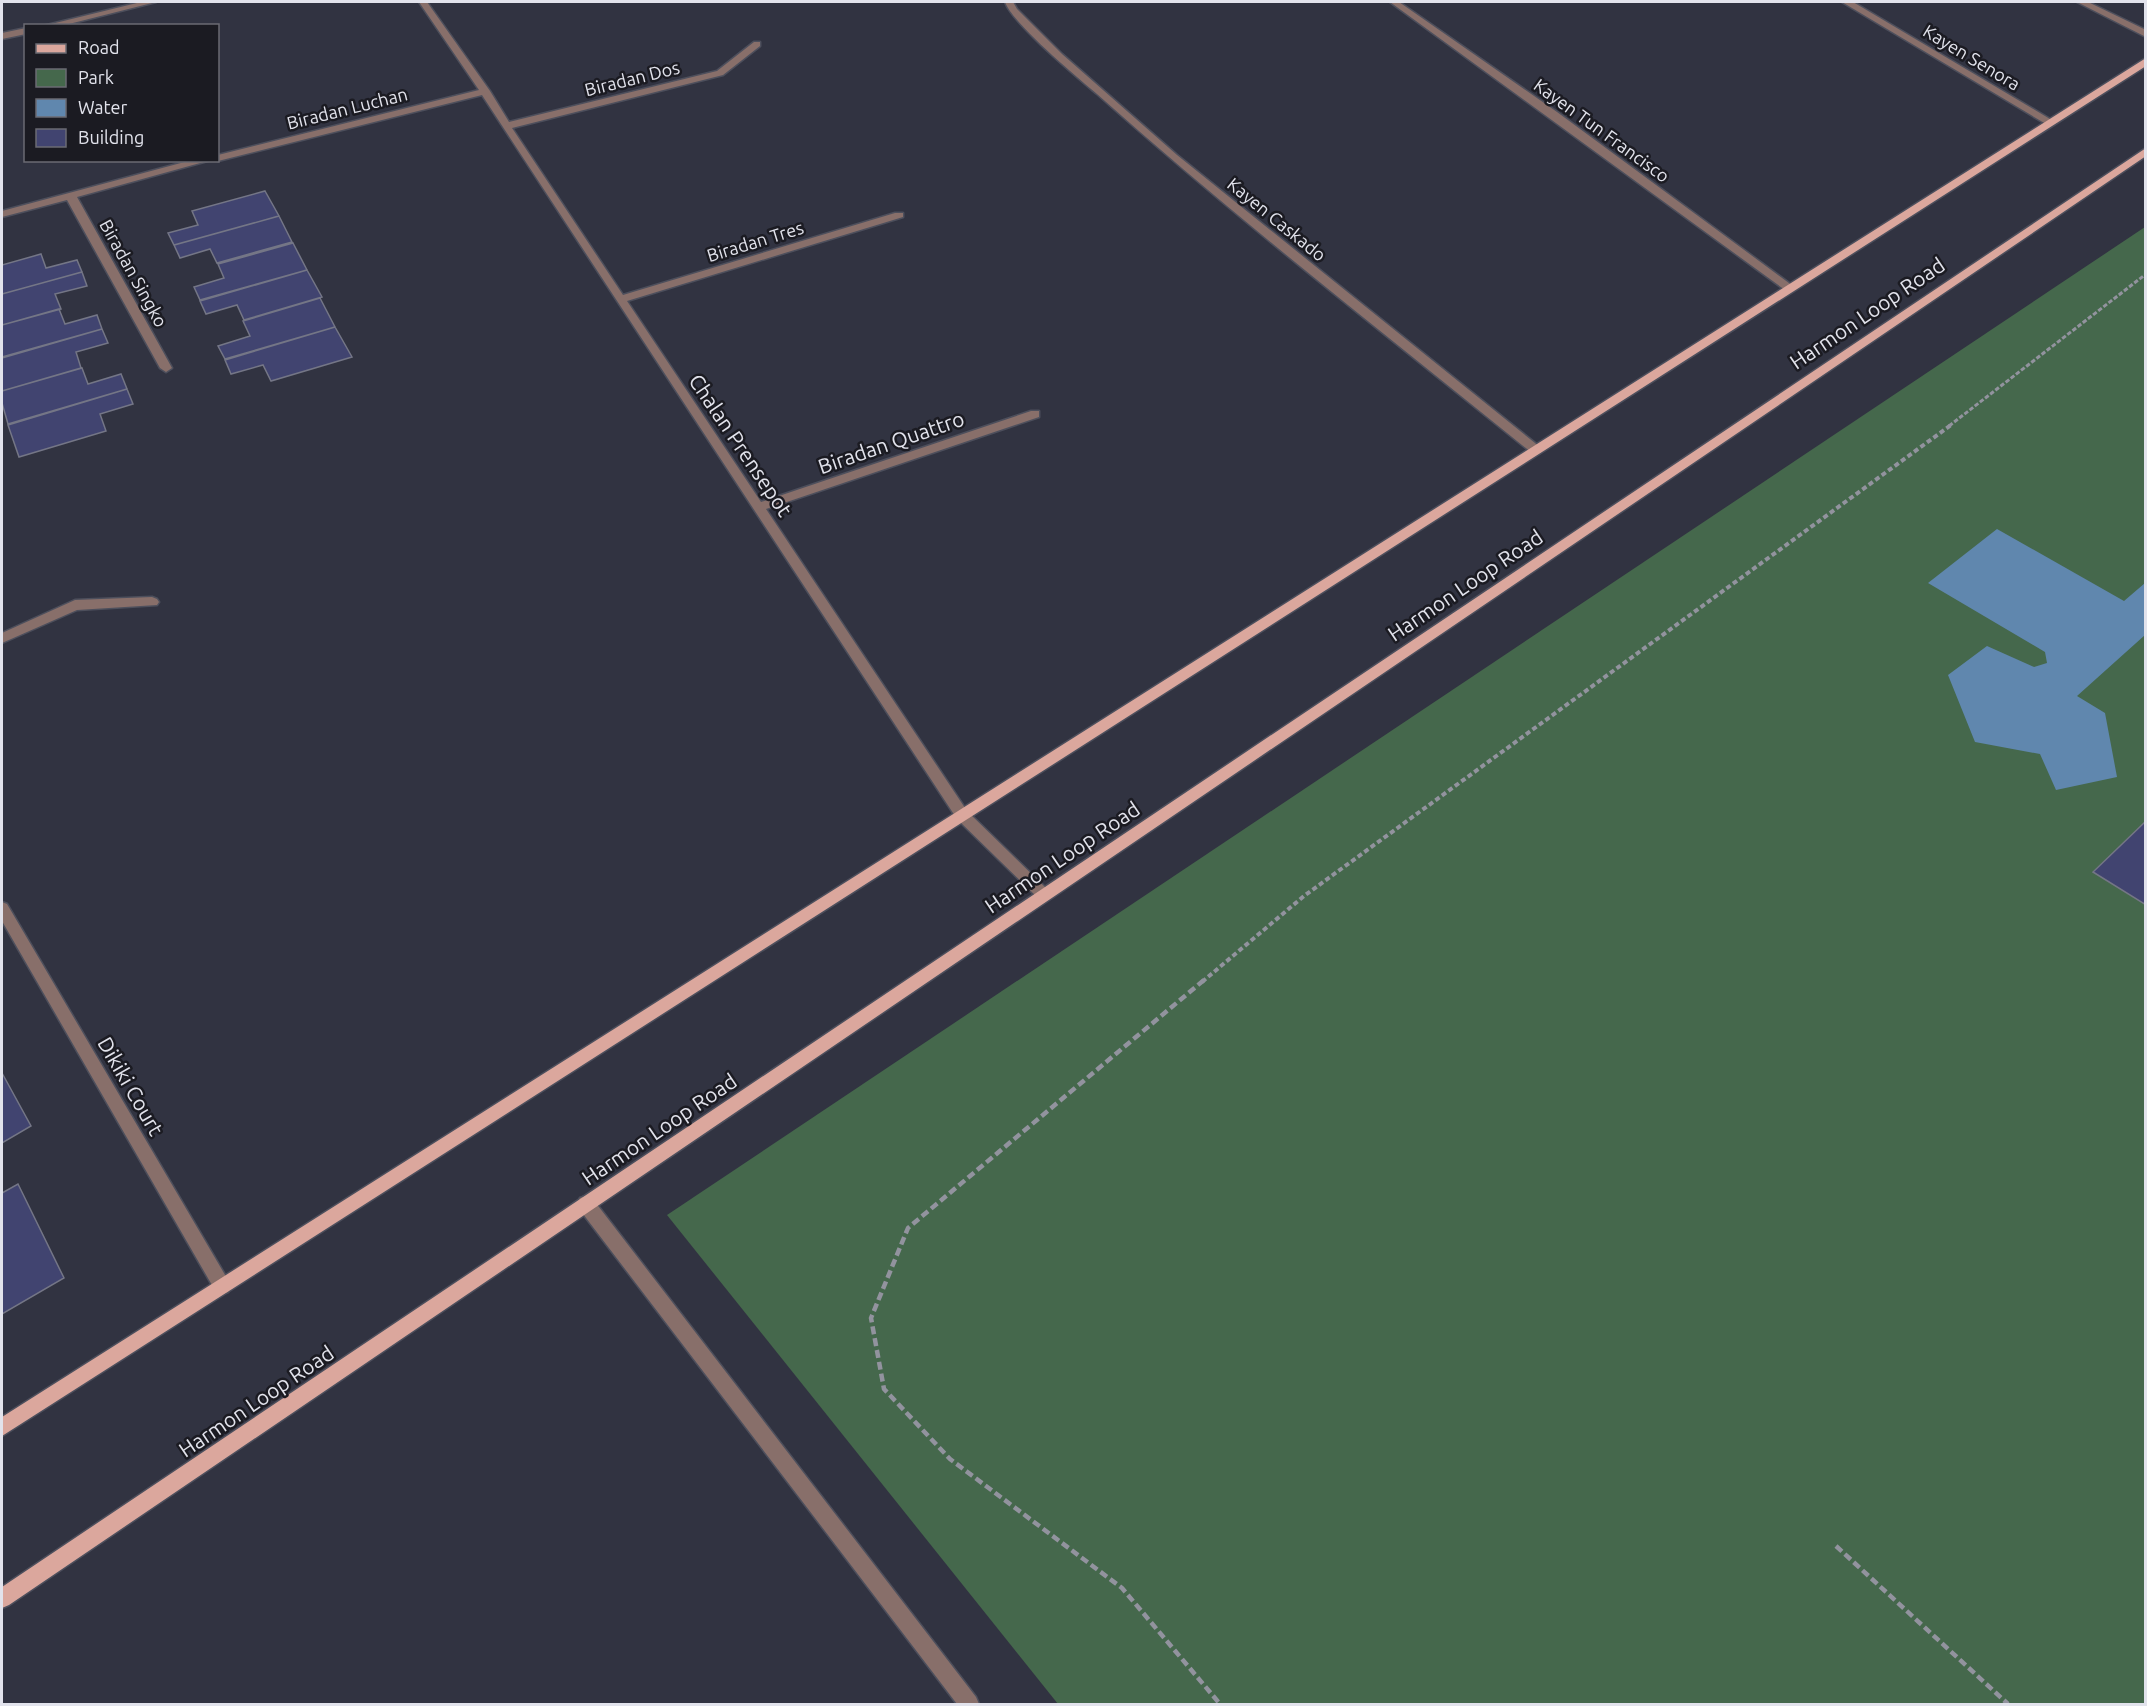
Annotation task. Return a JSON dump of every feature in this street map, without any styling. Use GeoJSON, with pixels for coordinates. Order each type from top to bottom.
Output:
{"type":"FeatureCollection","features":[{"type":"Feature","properties":{"kind":"main road"},"geometry":{"type":"LineString","coordinates":[[2,1427],[2145,61]]}},
{"type":"Feature","properties":{"kind":"main road","name":"Harmon Loop Road"},"geometry":{"type":"LineString","coordinates":[[2,1598],[2145,151]]}},
{"type":"Feature","properties":{"kind":"street"},"geometry":{"type":"LineString","coordinates":[[56,24],[151,2]]}},
{"type":"Feature","properties":{"kind":"street","name":"Chalan Prensepot"},"geometry":{"type":"LineString","coordinates":[[423,2],[485,91],[962,815],[1044,895]]}},
{"type":"Feature","properties":{"kind":"street","name":"Kayen Caskado"},"geometry":{"type":"LineString","coordinates":[[1009,2],[1013,10],[1059,56],[1173,157],[1536,450]]}},
{"type":"Feature","properties":{"kind":"street","name":"Kayen Tun Francisco"},"geometry":{"type":"LineString","coordinates":[[1394,2],[1552,114],[1789,288]]}},
{"type":"Feature","properties":{"kind":"street","name":"Kayen Senora"},"geometry":{"type":"LineString","coordinates":[[1846,2],[2050,122]]}},
{"type":"Feature","properties":{"kind":"street"},"geometry":{"type":"LineString","coordinates":[[2082,2],[2145,34]]}},
{"type":"Feature","properties":{"kind":"street"},"geometry":{"type":"LineString","coordinates":[[2,36],[24,31]]}},
{"type":"Feature","properties":{"kind":"street","name":"Biradan Dos"},"geometry":{"type":"LineString","coordinates":[[506,126],[720,73],[757,44]]}},
{"type":"Feature","properties":{"kind":"street","name":"Biradan Luchan"},"geometry":{"type":"LineString","coordinates":[[219,158],[485,91]]}},
{"type":"Feature","properties":{"kind":"street"},"geometry":{"type":"LineString","coordinates":[[2,214],[198,162]]}},
{"type":"Feature","properties":{"kind":"street","name":"Biradan Singko"},"geometry":{"type":"LineString","coordinates":[[70,195],[166,368]]}},
{"type":"Feature","properties":{"kind":"street","name":"Biradan Tres"},"geometry":{"type":"LineString","coordinates":[[621,299],[899,215]]}},
{"type":"Feature","properties":{"kind":"street","name":"Biradan Quattro"},"geometry":{"type":"LineString","coordinates":[[759,507],[1035,414]]}},
{"type":"Feature","properties":{"kind":"street"},"geometry":{"type":"LineString","coordinates":[[2,638],[75,605],[152,602]]}},
{"type":"Feature","properties":{"kind":"street","name":"Dikiki Court"},"geometry":{"type":"LineString","coordinates":[[2,908],[222,1286]]}},
{"type":"Feature","properties":{"kind":"street"},"geometry":{"type":"LineString","coordinates":[[586,1204],[969,1704]]}},
{"type":"Feature","properties":{"kind":"path"},"geometry":{"type":"LineString","coordinates":[[1220,1704],[1122,1588],[950,1459],[884,1389],[871,1318],[908,1228],[1304,896],[1935,438],[2145,274]]}},
{"type":"Feature","properties":{"kind":"path"},"geometry":{"type":"LineString","coordinates":[[1836,1546],[2008,1704]]}},
{"type":"Feature","properties":{"kind":"green space"},"geometry":{"type":"Polygon","coordinates":[[[2145,227],[2145,1704],[1058,1704],[667,1215],[2145,227]]]}},
{"type":"Feature","properties":{"kind":"water"},"geometry":{"type":"Polygon","coordinates":[[[1997,529],[2124,601],[2145,583],[2145,635],[2077,696],[2105,713],[2117,777],[2056,790],[2040,754],[1975,742],[1948,675],[1987,646],[2034,667],[2047,663],[2045,652],[1928,583],[1997,529]]]}},
{"type":"Feature","properties":{"kind":"building"},"geometry":{"type":"Polygon","coordinates":[[[265,191],[279,216],[174,245],[168,233],[198,225],[192,211],[265,191]]]}},
{"type":"Feature","properties":{"kind":"building"},"geometry":{"type":"Polygon","coordinates":[[[279,216],[292,242],[217,263],[210,249],[180,258],[174,245],[279,216]]]}},
{"type":"Feature","properties":{"kind":"building"},"geometry":{"type":"Polygon","coordinates":[[[293,243],[307,270],[200,300],[194,287],[224,278],[218,264],[293,243]]]}},
{"type":"Feature","properties":{"kind":"building"},"geometry":{"type":"Polygon","coordinates":[[[41,254],[46,268],[77,260],[82,272],[2,294],[2,265],[41,254]]]}},
{"type":"Feature","properties":{"kind":"building"},"geometry":{"type":"Polygon","coordinates":[[[307,270],[322,297],[244,320],[237,305],[206,314],[200,301],[307,270]]]}},
{"type":"Feature","properties":{"kind":"building"},"geometry":{"type":"Polygon","coordinates":[[[82,272],[87,286],[55,294],[61,309],[2,325],[2,294],[82,272]]]}},
{"type":"Feature","properties":{"kind":"building"},"geometry":{"type":"Polygon","coordinates":[[[320,298],[335,327],[225,359],[218,346],[250,336],[243,321],[320,298]]]}},
{"type":"Feature","properties":{"kind":"building"},"geometry":{"type":"Polygon","coordinates":[[[59,309],[65,324],[97,315],[102,329],[2,357],[2,325],[59,309]]]}},
{"type":"Feature","properties":{"kind":"building"},"geometry":{"type":"Polygon","coordinates":[[[335,327],[352,357],[271,381],[263,365],[231,374],[225,360],[335,327]]]}},
{"type":"Feature","properties":{"kind":"building"},"geometry":{"type":"Polygon","coordinates":[[[102,329],[108,343],[76,352],[81,368],[2,391],[2,358],[102,329]]]}},
{"type":"Feature","properties":{"kind":"building"},"geometry":{"type":"Polygon","coordinates":[[[82,368],[88,384],[121,374],[127,389],[8,424],[2,403],[2,391],[82,368]]]}},
{"type":"Feature","properties":{"kind":"building"},"geometry":{"type":"Polygon","coordinates":[[[127,389],[133,404],[100,414],[106,431],[19,457],[8,425],[127,389]]]}},
{"type":"Feature","properties":{"kind":"building"},"geometry":{"type":"Polygon","coordinates":[[[2146,821],[2146,905],[2093,872],[2146,821]]]}},
{"type":"Feature","properties":{"kind":"building"},"geometry":{"type":"Polygon","coordinates":[[[2,1073],[31,1126],[2,1143],[2,1073]]]}},
{"type":"Feature","properties":{"kind":"building"},"geometry":{"type":"Polygon","coordinates":[[[18,1184],[64,1278],[2,1314],[2,1193],[18,1184]]]}}]}
